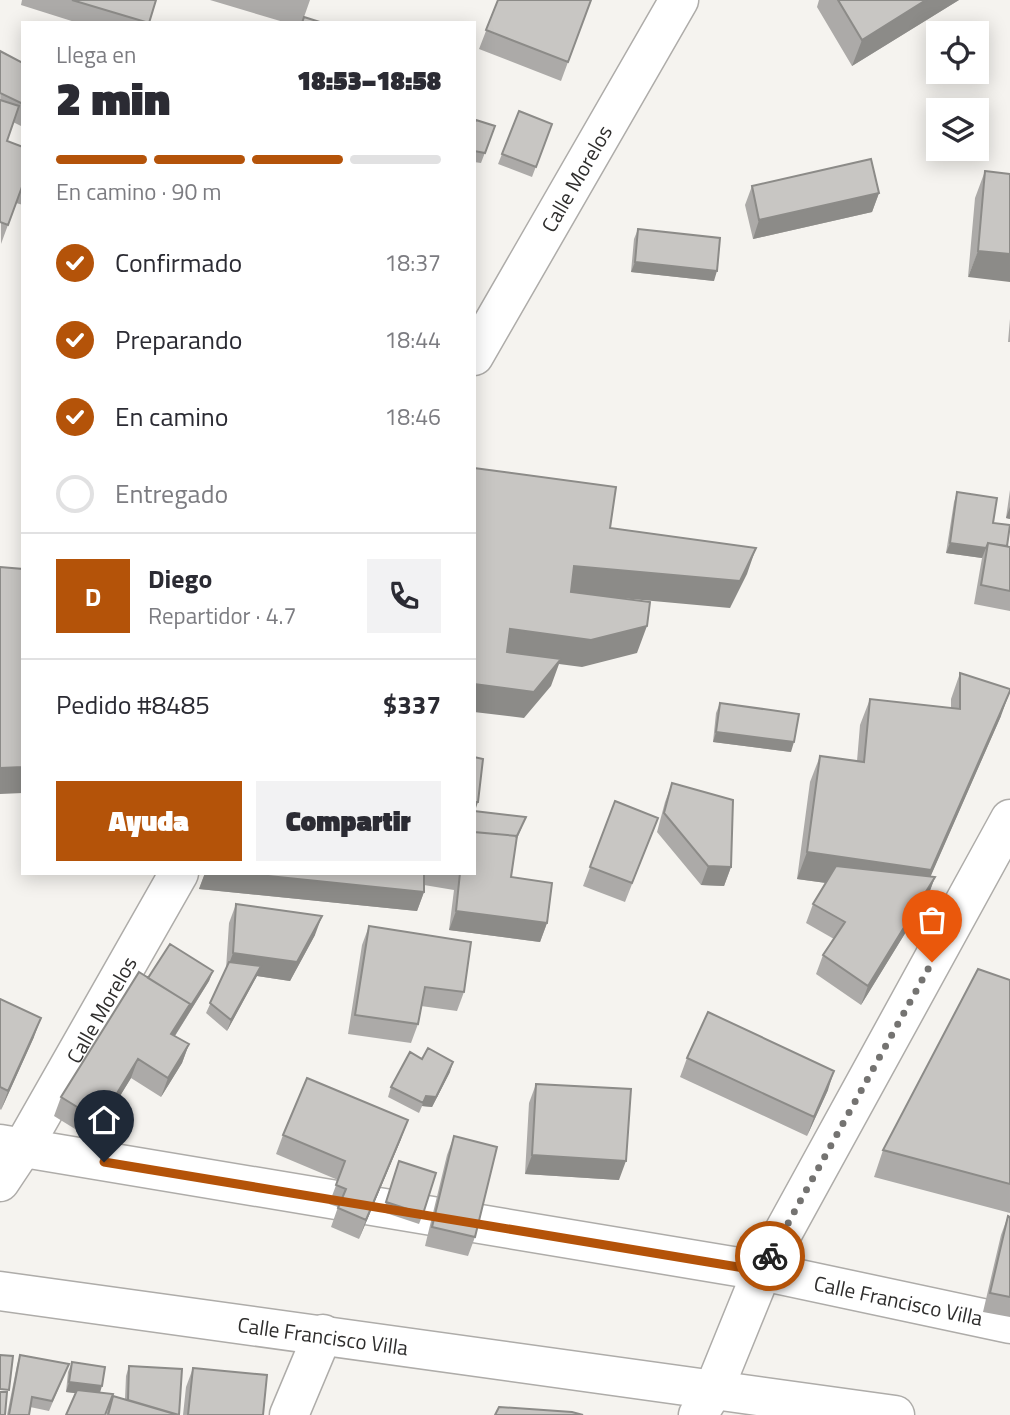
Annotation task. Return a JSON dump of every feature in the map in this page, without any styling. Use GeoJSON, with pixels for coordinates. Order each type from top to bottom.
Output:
{"type":"FeatureCollection","features":[{"type":"Feature","properties":{"kind":"street","name":"Calle Morelos"},"geometry":{"type":"LineString","coordinates":[[476,352],[673,2]]}},
{"type":"Feature","properties":{"kind":"street"},"geometry":{"type":"LineString","coordinates":[[706,1402],[762,1271],[1010,819]]}},
{"type":"Feature","properties":{"kind":"street","name":"Calle Morelos"},"geometry":{"type":"LineString","coordinates":[[0,1182],[11,1146],[178,875]]}},
{"type":"Feature","properties":{"kind":"street","name":"Calle Francisco Villa"},"geometry":{"type":"LineString","coordinates":[[11,1146],[762,1271],[1010,1324]]}},
{"type":"Feature","properties":{"kind":"street","name":"Calle Francisco Villa"},"geometry":{"type":"LineString","coordinates":[[0,1291],[323,1334],[706,1402],[895,1415]]}},
{"type":"Feature","properties":{"kind":"street"},"geometry":{"type":"LineString","coordinates":[[289,1415],[323,1334]]}},
{"type":"Feature","properties":{"kind":"building"},"geometry":{"type":"Polygon","coordinates":[[[72,0],[156,0],[150,21],[72,0]]]}},
{"type":"Feature","properties":{"kind":"building"},"geometry":{"type":"Polygon","coordinates":[[[498,0],[591,0],[568,62],[486,30],[498,0]]]}},
{"type":"Feature","properties":{"kind":"building"},"geometry":{"type":"Polygon","coordinates":[[[838,0],[926,0],[862,40],[838,0]]]}},
{"type":"Feature","properties":{"kind":"building"},"geometry":{"type":"Polygon","coordinates":[[[0,51],[21,62],[21,103],[0,93],[0,51]]]}},
{"type":"Feature","properties":{"kind":"building"},"geometry":{"type":"Polygon","coordinates":[[[0,100],[19,106],[7,141],[21,146],[21,189],[8,225],[0,222],[0,100]]]}},
{"type":"Feature","properties":{"kind":"building"},"geometry":{"type":"Polygon","coordinates":[[[519,111],[552,124],[536,167],[502,154],[519,111]]]}},
{"type":"Feature","properties":{"kind":"building"},"geometry":{"type":"Polygon","coordinates":[[[476,120],[495,126],[485,153],[476,151],[476,120]]]}},
{"type":"Feature","properties":{"kind":"building"},"geometry":{"type":"Polygon","coordinates":[[[871,159],[879,193],[759,220],[752,186],[871,159]]]}},
{"type":"Feature","properties":{"kind":"building"},"geometry":{"type":"Polygon","coordinates":[[[985,171],[1010,174],[1010,254],[978,251],[985,171]]]}},
{"type":"Feature","properties":{"kind":"building"},"geometry":{"type":"Polygon","coordinates":[[[638,229],[720,238],[717,271],[635,262],[638,229]]]}},
{"type":"Feature","properties":{"kind":"building"},"geometry":{"type":"Polygon","coordinates":[[[476,468],[616,487],[610,528],[756,548],[740,581],[574,566],[571,592],[650,602],[647,626],[591,640],[510,629],[507,652],[561,659],[534,692],[476,684],[476,468]]]}},
{"type":"Feature","properties":{"kind":"building"},"geometry":{"type":"Polygon","coordinates":[[[957,492],[997,498],[993,523],[1010,525],[1007,546],[988,543],[986,548],[950,543],[957,492]]]}},
{"type":"Feature","properties":{"kind":"building"},"geometry":{"type":"Polygon","coordinates":[[[988,543],[1010,547],[1010,591],[981,585],[988,543]]]}},
{"type":"Feature","properties":{"kind":"building"},"geometry":{"type":"Polygon","coordinates":[[[0,567],[21,569],[21,767],[0,768],[0,567]]]}},
{"type":"Feature","properties":{"kind":"building"},"geometry":{"type":"Polygon","coordinates":[[[960,673],[1010,691],[931,870],[807,852],[820,756],[864,762],[870,699],[960,709],[960,673]]]}},
{"type":"Feature","properties":{"kind":"building"},"geometry":{"type":"Polygon","coordinates":[[[720,703],[799,714],[794,742],[716,732],[720,703]]]}},
{"type":"Feature","properties":{"kind":"building"},"geometry":{"type":"Polygon","coordinates":[[[476,757],[483,759],[476,802],[476,757]]]}},
{"type":"Feature","properties":{"kind":"building"},"geometry":{"type":"Polygon","coordinates":[[[672,783],[733,800],[731,867],[708,866],[664,813],[672,783]]]}},
{"type":"Feature","properties":{"kind":"building"},"geometry":{"type":"Polygon","coordinates":[[[615,801],[658,818],[632,883],[590,867],[615,801]]]}},
{"type":"Feature","properties":{"kind":"building"},"geometry":{"type":"Polygon","coordinates":[[[476,811],[526,817],[517,836],[476,832],[476,811]]]}},
{"type":"Feature","properties":{"kind":"building"},"geometry":{"type":"Polygon","coordinates":[[[476,832],[517,836],[511,877],[552,883],[547,923],[456,911],[460,875],[476,875],[476,832]]]}},
{"type":"Feature","properties":{"kind":"building"},"geometry":{"type":"Polygon","coordinates":[[[836,866],[935,877],[868,986],[823,955],[845,922],[813,904],[836,866]]]}},
{"type":"Feature","properties":{"kind":"building"},"geometry":{"type":"Polygon","coordinates":[[[259,875],[424,875],[424,892],[259,875]]]}},
{"type":"Feature","properties":{"kind":"building"},"geometry":{"type":"Polygon","coordinates":[[[236,904],[322,916],[297,962],[233,953],[236,904]]]}},
{"type":"Feature","properties":{"kind":"building"},"geometry":{"type":"Polygon","coordinates":[[[369,926],[471,942],[464,992],[425,987],[418,1024],[355,1015],[369,926]]]}},
{"type":"Feature","properties":{"kind":"building"},"geometry":{"type":"Polygon","coordinates":[[[170,944],[213,971],[186,1013],[190,1004],[148,978],[170,944]]]}},
{"type":"Feature","properties":{"kind":"building"},"geometry":{"type":"Polygon","coordinates":[[[229,962],[261,966],[231,1020],[210,1003],[229,962]]]}},
{"type":"Feature","properties":{"kind":"building"},"geometry":{"type":"Polygon","coordinates":[[[978,969],[1010,980],[1010,1184],[883,1150],[978,969]]]}},
{"type":"Feature","properties":{"kind":"building"},"geometry":{"type":"Polygon","coordinates":[[[139,972],[190,1004],[171,1034],[189,1044],[168,1078],[138,1059],[100,1121],[61,1097],[139,972]]]}},
{"type":"Feature","properties":{"kind":"building"},"geometry":{"type":"Polygon","coordinates":[[[0,999],[41,1018],[8,1091],[0,1087],[0,999]]]}},
{"type":"Feature","properties":{"kind":"building"},"geometry":{"type":"Polygon","coordinates":[[[708,1012],[834,1071],[814,1117],[687,1058],[708,1012]]]}},
{"type":"Feature","properties":{"kind":"building"},"geometry":{"type":"Polygon","coordinates":[[[428,1048],[453,1062],[436,1097],[426,1096],[423,1103],[391,1087],[410,1052],[422,1059],[428,1048]]]}},
{"type":"Feature","properties":{"kind":"building"},"geometry":{"type":"Polygon","coordinates":[[[307,1078],[408,1120],[366,1220],[338,1208],[346,1189],[336,1185],[345,1161],[283,1135],[307,1078]]]}},
{"type":"Feature","properties":{"kind":"building"},"geometry":{"type":"Polygon","coordinates":[[[536,1084],[631,1089],[626,1161],[532,1155],[536,1084]]]}},
{"type":"Feature","properties":{"kind":"building"},"geometry":{"type":"Polygon","coordinates":[[[454,1136],[497,1147],[475,1237],[432,1227],[454,1136]]]}},
{"type":"Feature","properties":{"kind":"building"},"geometry":{"type":"Polygon","coordinates":[[[399,1161],[436,1173],[423,1214],[386,1202],[399,1161]]]}},
{"type":"Feature","properties":{"kind":"building"},"geometry":{"type":"Polygon","coordinates":[[[1008,1216],[1010,1217],[1010,1297],[990,1293],[1008,1216]]]}},
{"type":"Feature","properties":{"kind":"building"},"geometry":{"type":"Polygon","coordinates":[[[0,1355],[13,1356],[9,1390],[0,1389],[0,1355]]]}},
{"type":"Feature","properties":{"kind":"building"},"geometry":{"type":"Polygon","coordinates":[[[20,1355],[69,1364],[52,1401],[32,1397],[29,1415],[9,1415],[20,1355]]]}},
{"type":"Feature","properties":{"kind":"building"},"geometry":{"type":"Polygon","coordinates":[[[72,1362],[105,1367],[102,1386],[69,1382],[72,1362]]]}},
{"type":"Feature","properties":{"kind":"building"},"geometry":{"type":"Polygon","coordinates":[[[129,1366],[182,1369],[179,1415],[128,1400],[129,1366]]]}},
{"type":"Feature","properties":{"kind":"building"},"geometry":{"type":"Polygon","coordinates":[[[193,1368],[267,1375],[263,1415],[188,1415],[193,1368]]]}},
{"type":"Feature","properties":{"kind":"building"},"geometry":{"type":"Polygon","coordinates":[[[77,1390],[113,1394],[105,1415],[66,1415],[77,1390]]]}},
{"type":"Feature","properties":{"kind":"building"},"geometry":{"type":"Polygon","coordinates":[[[0,1392],[7,1392],[5,1415],[0,1415],[0,1392]]]}},
{"type":"Feature","properties":{"kind":"building"},"geometry":{"type":"Polygon","coordinates":[[[113,1396],[178,1415],[108,1415],[113,1396]]]}},
{"type":"Feature","properties":{"kind":"building"},"geometry":{"type":"Polygon","coordinates":[[[499,1407],[572,1412],[583,1415],[495,1415],[499,1407]]]}},
{"type":"Feature","properties":{"kind":"way so far"},"geometry":{"type":"LineString","coordinates":[[770,1256],[932,962]]}},
{"type":"Feature","properties":{"kind":"route"},"geometry":{"type":"LineString","coordinates":[[104,1162],[762,1271],[770,1256]]}}]}
